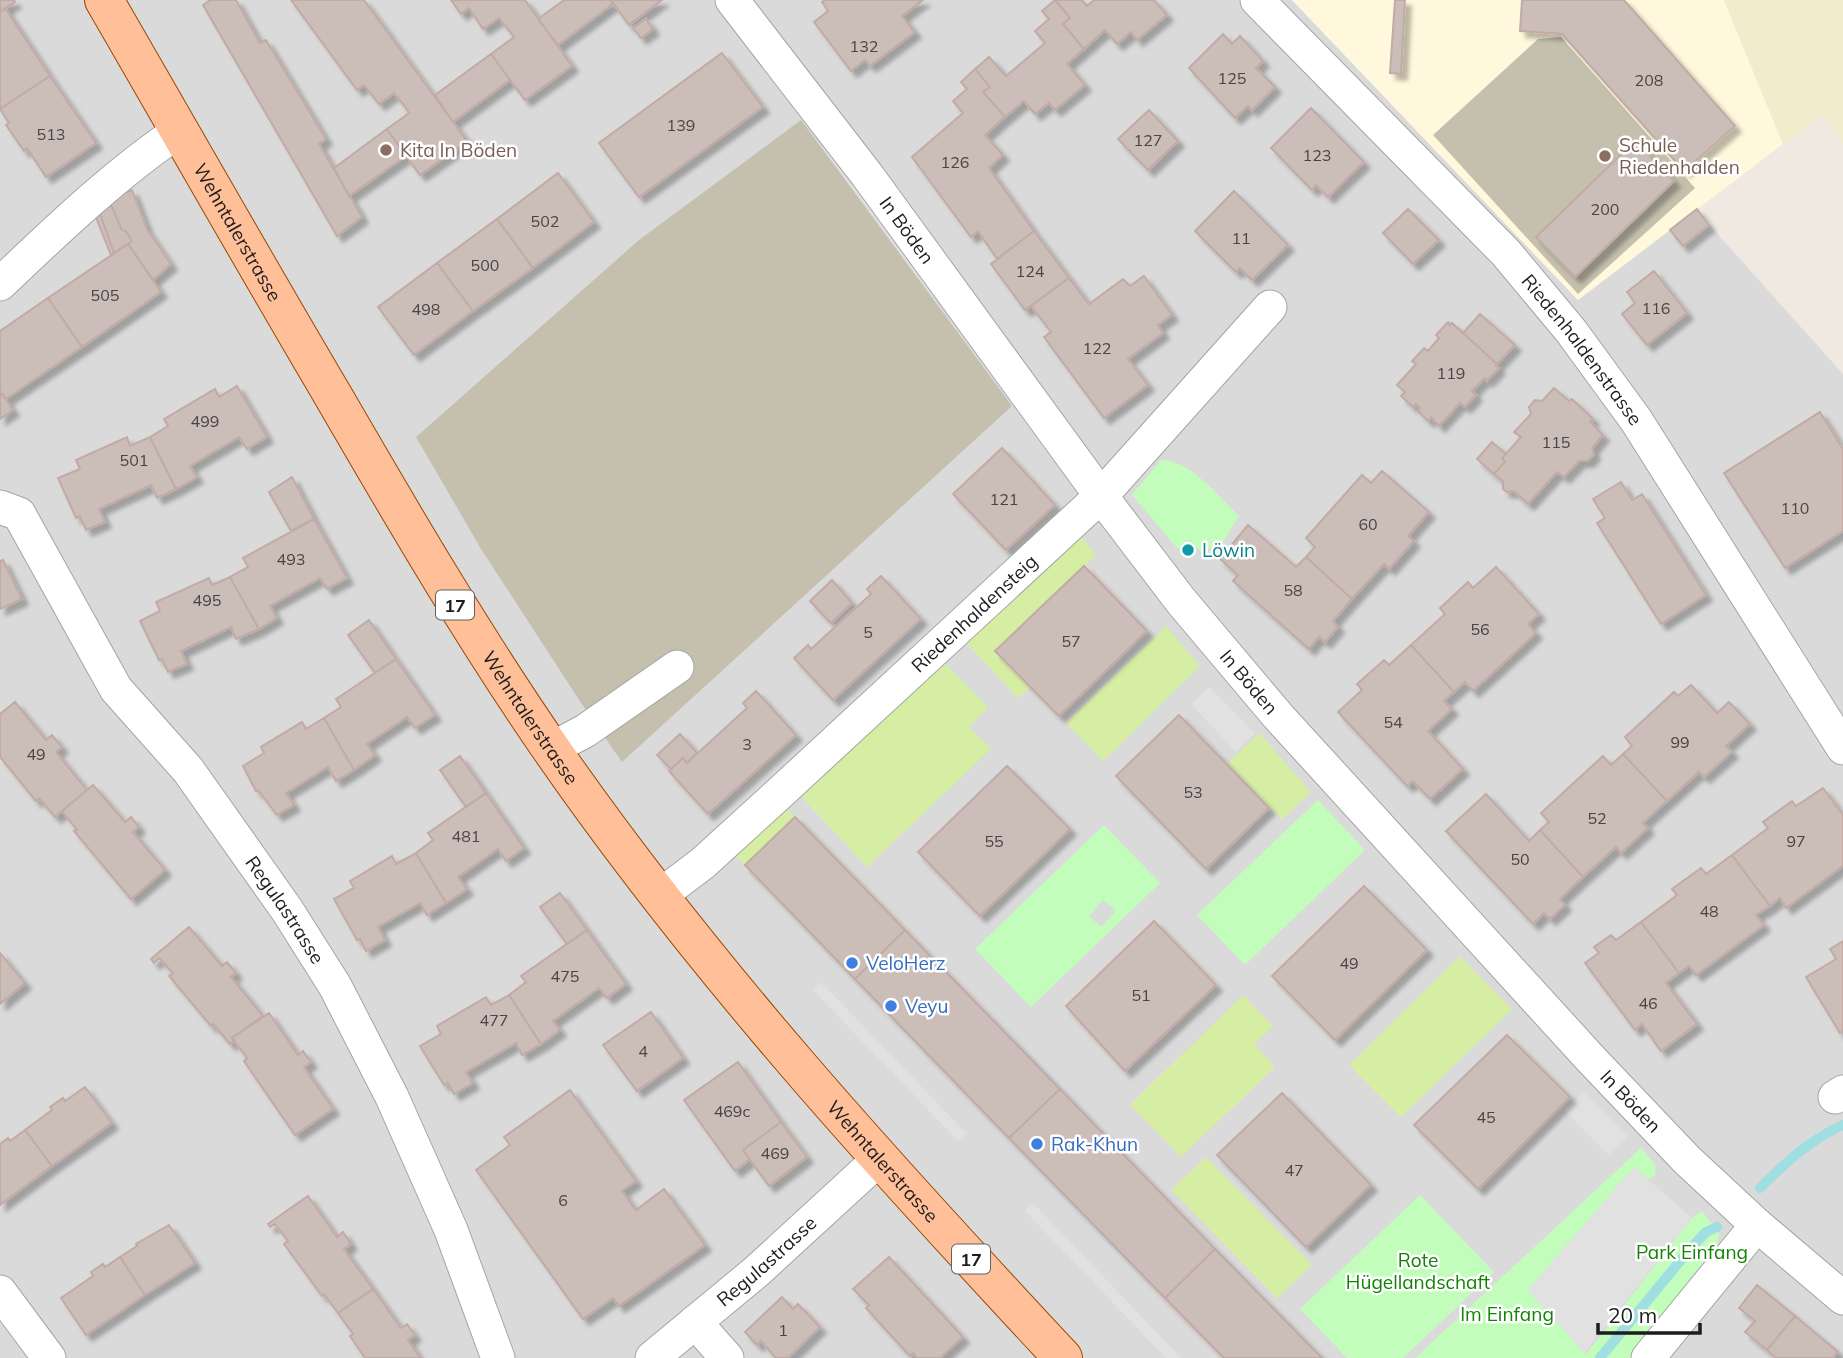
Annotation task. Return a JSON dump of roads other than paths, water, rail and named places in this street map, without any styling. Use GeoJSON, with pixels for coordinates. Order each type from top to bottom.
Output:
{"type":"FeatureCollection","features":[{"type":"Feature","properties":{"kind":"main road","name":"Wehntalerstrasse"},"geometry":{"type":"LineString","coordinates":[[104,0],[453,601],[551,750],[658,897],[879,1159],[1063,1358]]}},
{"type":"Feature","properties":{"kind":"street","name":"In Böden"},"geometry":{"type":"LineString","coordinates":[[732,0],[867,175],[1181,601],[1278,716],[1687,1160],[1757,1225],[1843,1298]]}},
{"type":"Feature","properties":{"kind":"street","name":"Riedenhaldenstrasse"},"geometry":{"type":"LineString","coordinates":[[1257,0],[1506,253],[1571,331],[1636,420],[1843,748]]}},
{"type":"Feature","properties":{"kind":"street"},"geometry":{"type":"LineString","coordinates":[[0,284],[55,231],[142,156],[179,131]]}},
{"type":"Feature","properties":{"kind":"street","name":"Riedenhaldensteig"},"geometry":{"type":"LineString","coordinates":[[658,897],[703,863],[1101,496],[1270,307]]}},
{"type":"Feature","properties":{"kind":"street","name":"Regulastrasse"},"geometry":{"type":"LineString","coordinates":[[0,507],[19,514],[116,689],[188,770],[288,910],[335,986],[392,1097],[451,1230],[498,1358]]}},
{"type":"Feature","properties":{"kind":"street"},"geometry":{"type":"LineString","coordinates":[[551,750],[585,731],[677,667]]}},
{"type":"Feature","properties":{"kind":"street","name":"Regulastrasse"},"geometry":{"type":"LineString","coordinates":[[652,1358],[757,1271],[879,1159]]}},
{"type":"Feature","properties":{"kind":"street"},"geometry":{"type":"LineString","coordinates":[[1656,1355],[1757,1225]]}},
{"type":"Feature","properties":{"kind":"street"},"geometry":{"type":"LineString","coordinates":[[0,1292],[49,1358]]}},
{"type":"Feature","properties":{"kind":"street"},"geometry":{"type":"LineString","coordinates":[[695,1322],[727,1358]]}},
{"type":"Feature","properties":{"kind":"waterway"},"geometry":{"type":"LineString","coordinates":[[1760,1188],[1799,1152],[1843,1125]]}},
{"type":"Feature","properties":{"kind":"waterway"},"geometry":{"type":"LineString","coordinates":[[1600,1358],[1690,1249],[1706,1232],[1717,1227]]}},
{"type":"Feature","properties":{"kind":"place","name":"Kita In Böden"},"geometry":{"type":"Point","coordinates":[386,150]}},
{"type":"Feature","properties":{"kind":"place","name":"Schule Riedenhalden"},"geometry":{"type":"Point","coordinates":[1605,156]}},
{"type":"Feature","properties":{"kind":"place","name":"Löwin"},"geometry":{"type":"Point","coordinates":[1188,550]}},
{"type":"Feature","properties":{"kind":"place","name":"VeloHerz"},"geometry":{"type":"Point","coordinates":[852,963]}},
{"type":"Feature","properties":{"kind":"place","name":"Veyu"},"geometry":{"type":"Point","coordinates":[891,1006]}},
{"type":"Feature","properties":{"kind":"place","name":"Rak-Khun"},"geometry":{"type":"Point","coordinates":[1037,1144]}},
{"type":"Feature","properties":{"kind":"park label","name":"Park Einfang"},"geometry":{"type":"Point","coordinates":[1692,1252]}},
{"type":"Feature","properties":{"kind":"park label","name":"Rote Hügellandschaft"},"geometry":{"type":"Point","coordinates":[1418,1271]}},
{"type":"Feature","properties":{"kind":"park label","name":"Im Einfang"},"geometry":{"type":"Point","coordinates":[1507,1314]}}]}
